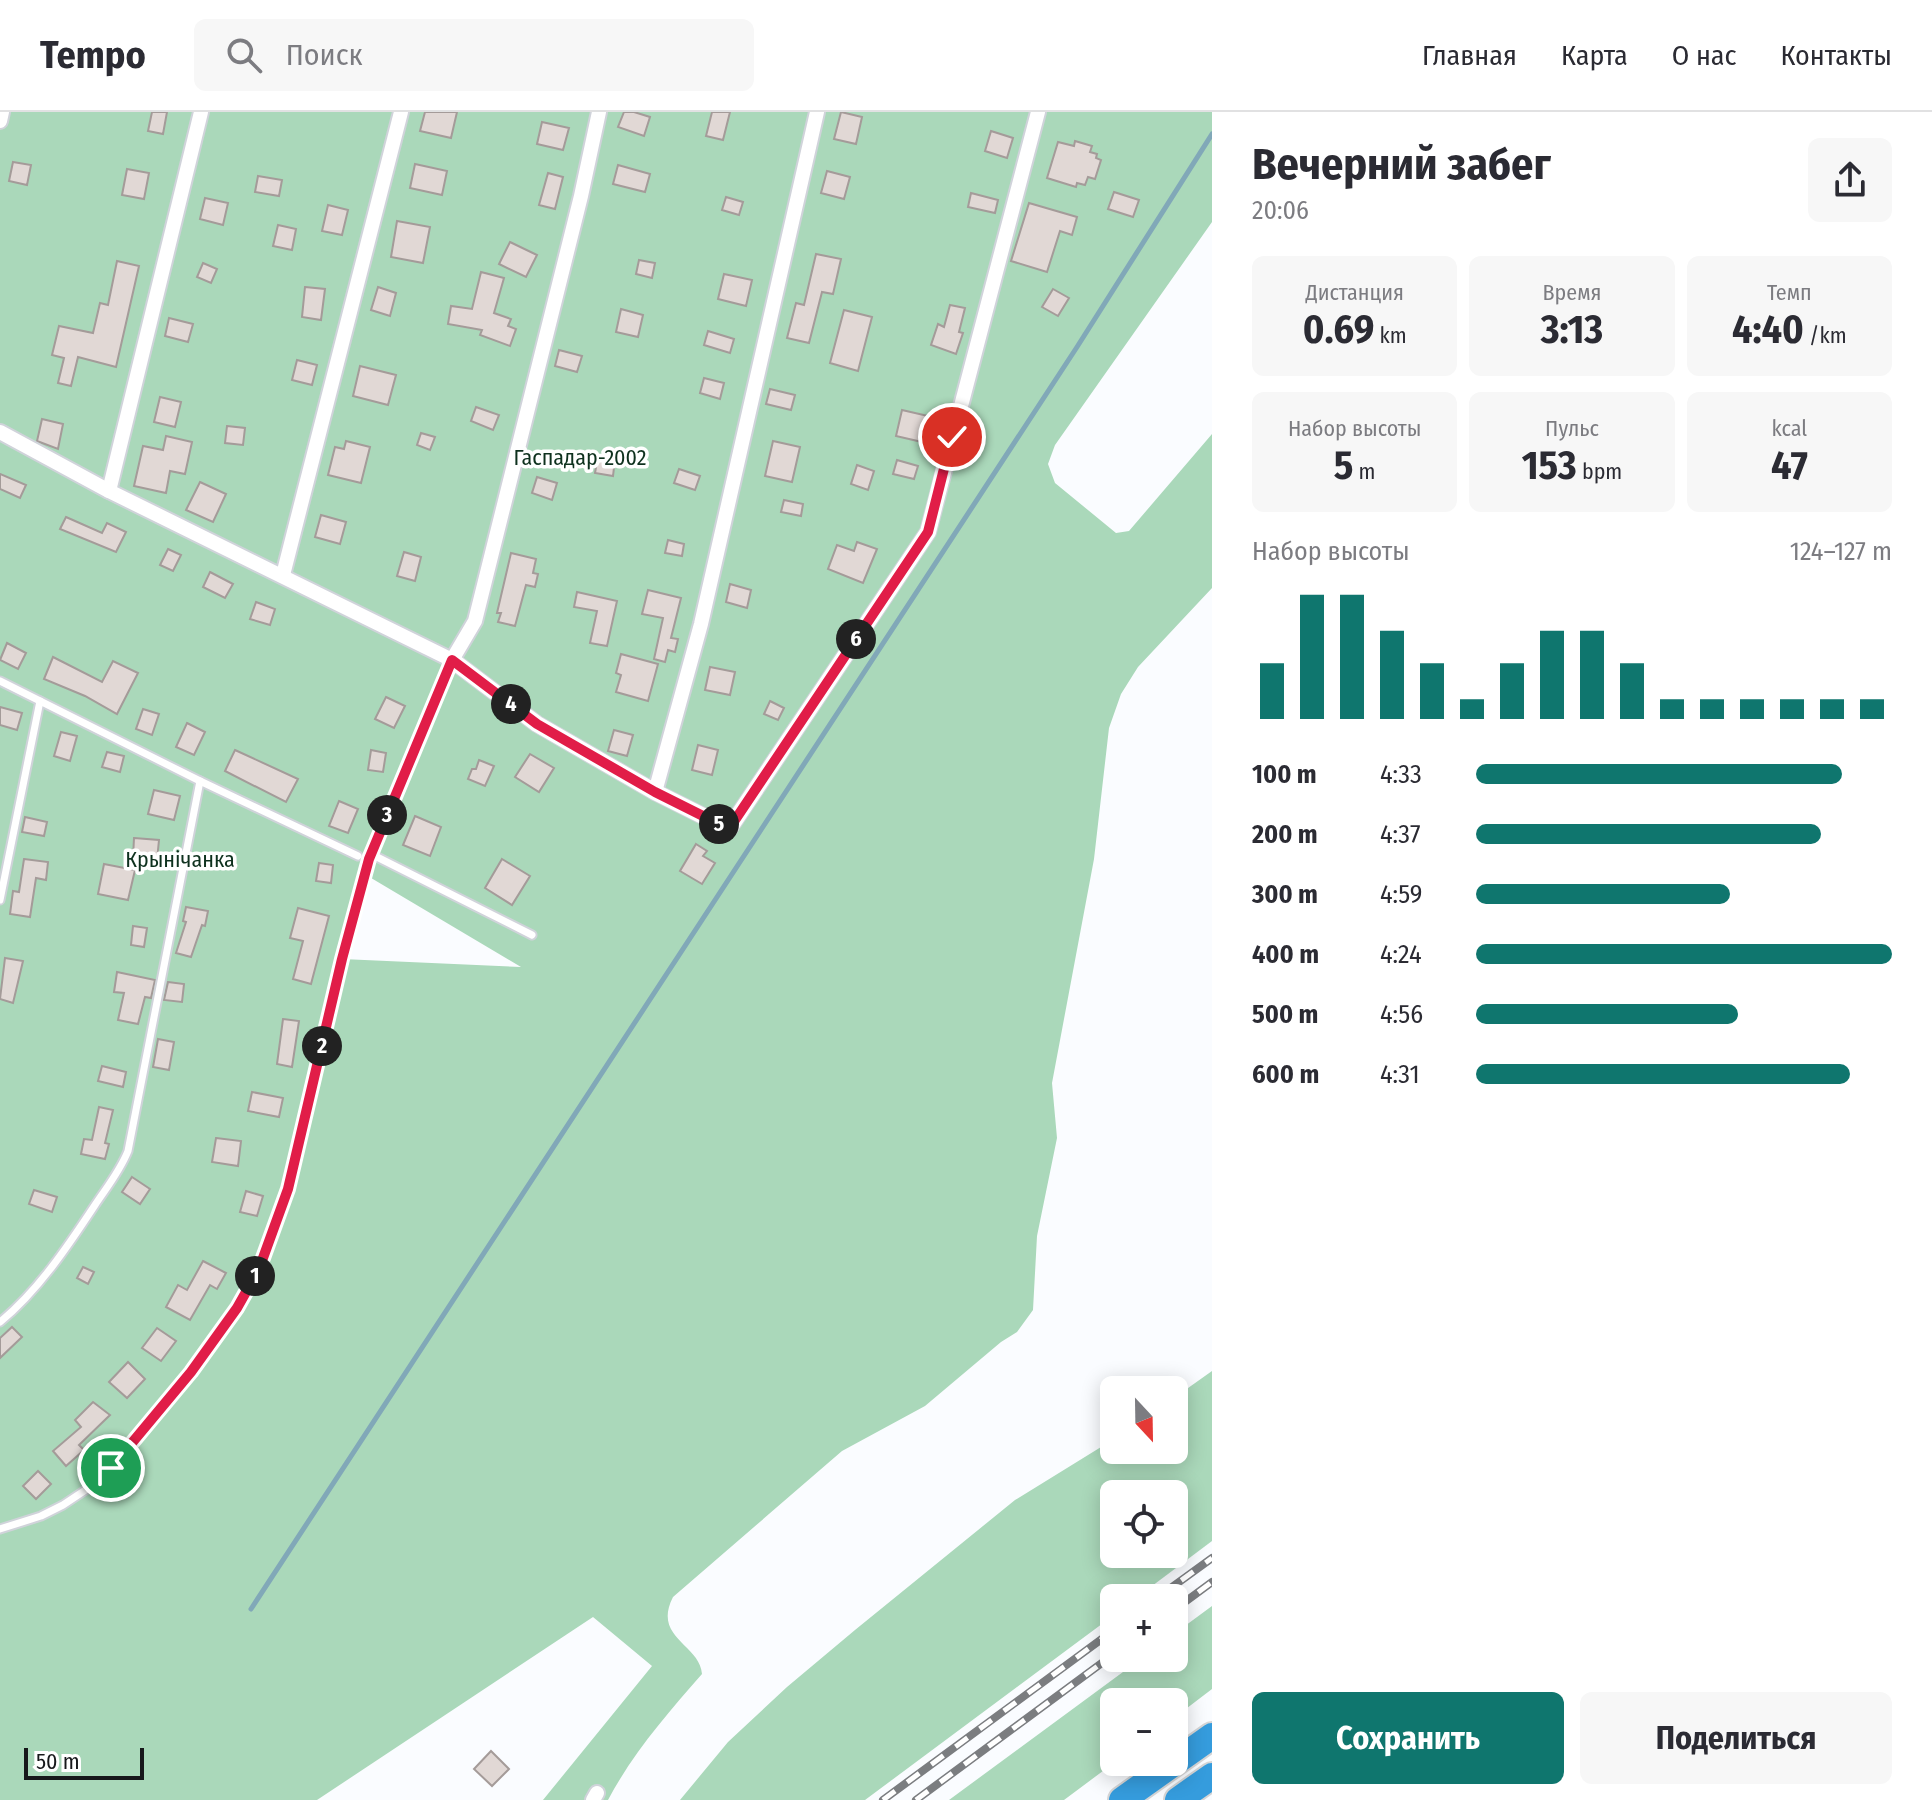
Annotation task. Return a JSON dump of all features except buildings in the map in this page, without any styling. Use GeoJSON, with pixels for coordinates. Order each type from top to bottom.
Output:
{"type":"FeatureCollection","features":[{"type":"Feature","properties":{"kind":"highway"},"geometry":{"type":"LineString","coordinates":[[1122,1800],[1212,1736]]}},
{"type":"Feature","properties":{"kind":"highway"},"geometry":{"type":"LineString","coordinates":[[1178,1800],[1212,1776]]}},
{"type":"Feature","properties":{"kind":"street"},"geometry":{"type":"LineString","coordinates":[[0,121],[2,112]]}},
{"type":"Feature","properties":{"kind":"street"},"geometry":{"type":"LineString","coordinates":[[109,491],[201,112]]}},
{"type":"Feature","properties":{"kind":"street"},"geometry":{"type":"LineString","coordinates":[[283,575],[401,112]]}},
{"type":"Feature","properties":{"kind":"street"},"geometry":{"type":"LineString","coordinates":[[452,660],[475,621],[599,112]]}},
{"type":"Feature","properties":{"kind":"street"},"geometry":{"type":"LineString","coordinates":[[655,792],[701,624],[817,112]]}},
{"type":"Feature","properties":{"kind":"street"},"geometry":{"type":"LineString","coordinates":[[0,432],[109,491],[452,660],[537,724],[655,792],[729,829],[928,532],[1038,112]]}},
{"type":"Feature","properties":{"kind":"lane"},"geometry":{"type":"LineString","coordinates":[[0,1529],[41,1516],[63,1505],[111,1468],[191,1372],[237,1308],[259,1269],[288,1189],[342,959],[371,854],[452,660]]}},
{"type":"Feature","properties":{"kind":"lane"},"geometry":{"type":"LineString","coordinates":[[0,681],[358,856]]}},
{"type":"Feature","properties":{"kind":"lane"},"geometry":{"type":"LineString","coordinates":[[0,900],[40,701]]}},
{"type":"Feature","properties":{"kind":"lane"},"geometry":{"type":"LineString","coordinates":[[0,1322],[43,1277],[79,1229],[121,1167],[128,1151],[200,781]]}},
{"type":"Feature","properties":{"kind":"lane"},"geometry":{"type":"LineString","coordinates":[[371,854],[532,935]]}},
{"type":"Feature","properties":{"kind":"green space"},"geometry":{"type":"Polygon","coordinates":[[[0,112],[1212,112],[1212,222],[1055,445],[1048,464],[1055,483],[1116,533],[1129,531],[1212,434],[1212,588],[1138,667],[1121,694],[1109,728],[1094,859],[1052,1083],[1057,1138],[1037,1236],[1033,1310],[1017,1332],[925,1406],[842,1451],[673,1597],[668,1622],[679,1640],[694,1655],[702,1674],[663,1719],[608,1800],[543,1800],[652,1666],[593,1617],[317,1800],[0,1800],[0,112]],[[360,872],[342,959],[521,967],[360,872]]]}},
{"type":"Feature","properties":{"kind":"green space"},"geometry":{"type":"Polygon","coordinates":[[[1212,1371],[1212,1541],[1188,1559],[1188,1480],[1100,1480],[1100,1568],[1176,1568],[1155,1584],[1100,1584],[1100,1625],[865,1800],[680,1800],[728,1742],[787,1687],[1015,1500],[1100,1448],[1100,1464],[1188,1464],[1188,1388],[1212,1371]]]}},
{"type":"Feature","properties":{"kind":"green space"},"geometry":{"type":"Polygon","coordinates":[[[1212,1606],[1212,1689],[1188,1707],[1188,1688],[1101,1688],[1123,1672],[1188,1672],[1188,1624],[1212,1606]]]}},
{"type":"Feature","properties":{"kind":"green space"},"geometry":{"type":"Polygon","coordinates":[[[1100,1689],[1100,1773],[1064,1800],[949,1800],[1100,1689]]]}},
{"type":"Feature","properties":{"kind":"waterway"},"geometry":{"type":"LineString","coordinates":[[251,1609],[1077,347],[1212,134]]}},
{"type":"Feature","properties":{"kind":"railway"},"geometry":{"type":"LineString","coordinates":[[1176,1584],[1212,1558]]}},
{"type":"Feature","properties":{"kind":"railway"},"geometry":{"type":"LineString","coordinates":[[1188,1600],[1212,1582]]}},
{"type":"Feature","properties":{"kind":"railway"},"geometry":{"type":"LineString","coordinates":[[883,1800],[1100,1640]]}},
{"type":"Feature","properties":{"kind":"railway"},"geometry":{"type":"LineString","coordinates":[[916,1800],[1100,1664]]}},
{"type":"Feature","properties":{"kind":"route"},"geometry":{"type":"LineString","coordinates":[[111,1468],[191,1372],[237,1308],[259,1269],[288,1189],[369,859],[452,660],[537,724],[655,792],[729,829],[928,532],[952,437]]}},
{"type":"Feature","properties":{"kind":"park label","name":"Гаспадар-2002"},"geometry":{"type":"Point","coordinates":[580,457]}},
{"type":"Feature","properties":{"kind":"park label","name":"Крынічанка"},"geometry":{"type":"Point","coordinates":[180,859]}}]}
